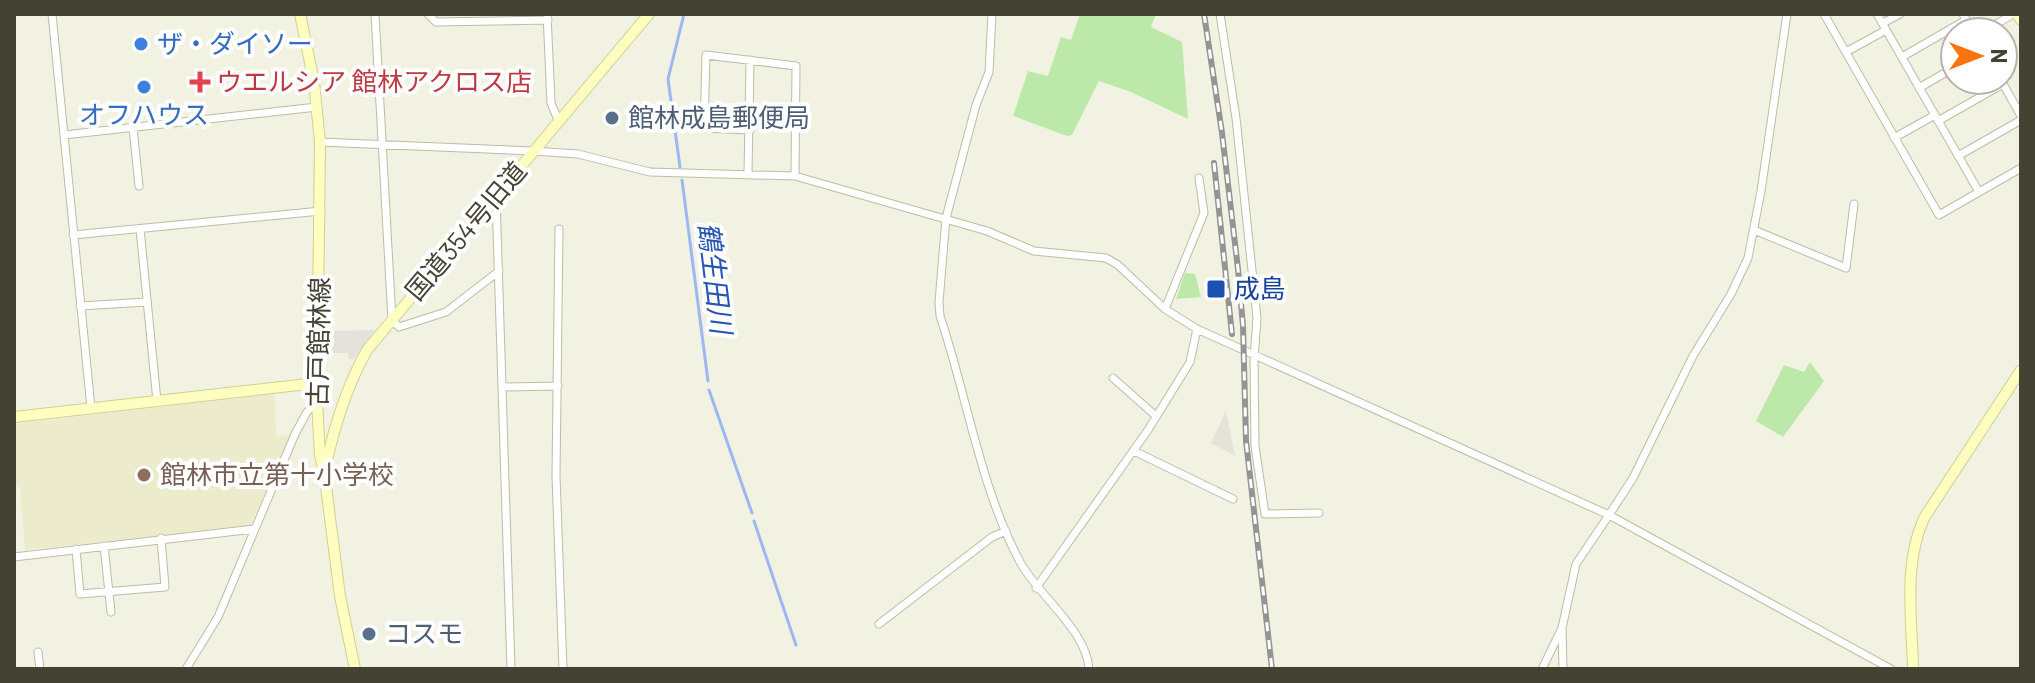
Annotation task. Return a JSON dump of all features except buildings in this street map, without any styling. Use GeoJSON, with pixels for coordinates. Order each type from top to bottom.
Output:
{"type":"FeatureCollection","features":[{"type":"Feature","properties":{"kind":"street"},"geometry":{"type":"LineString","coordinates":[[52,14],[91,408]]}},
{"type":"Feature","properties":{"kind":"street","name":"古戸館林線"},"geometry":{"type":"LineString","coordinates":[[300,14],[317,107],[320,142],[317,383],[320,455],[338,583],[355,669]]}},
{"type":"Feature","properties":{"kind":"street"},"geometry":{"type":"LineString","coordinates":[[375,14],[392,320],[399,327],[434,318],[499,271]]}},
{"type":"Feature","properties":{"kind":"street"},"geometry":{"type":"LineString","coordinates":[[428,14],[436,22],[548,17],[551,103],[558,120]]}},
{"type":"Feature","properties":{"kind":"street","name":"国道354号旧道"},"geometry":{"type":"LineString","coordinates":[[324,471],[349,385],[367,350],[649,14]]}},
{"type":"Feature","properties":{"kind":"street"},"geometry":{"type":"LineString","coordinates":[[992,14],[989,72],[976,105],[946,218],[940,316],[973,433],[1006,531],[1036,588],[1083,647],[1089,669]]}},
{"type":"Feature","properties":{"kind":"street"},"geometry":{"type":"LineString","coordinates":[[1220,14],[1236,118],[1258,325],[1255,446],[1265,514],[1319,513]]}},
{"type":"Feature","properties":{"kind":"street"},"geometry":{"type":"LineString","coordinates":[[1542,669],[1562,628],[1576,564],[1633,478],[1693,356],[1744,269],[1754,230],[1787,14]]}},
{"type":"Feature","properties":{"kind":"street"},"geometry":{"type":"LineString","coordinates":[[1824,14],[1939,215],[2021,168]]}},
{"type":"Feature","properties":{"kind":"street"},"geometry":{"type":"LineString","coordinates":[[1877,14],[1979,192]]}},
{"type":"Feature","properties":{"kind":"street"},"geometry":{"type":"LineString","coordinates":[[1846,52],[1900,14]]}},
{"type":"Feature","properties":{"kind":"street"},"geometry":{"type":"LineString","coordinates":[[2015,14],[2021,20]]}},
{"type":"Feature","properties":{"kind":"street"},"geometry":{"type":"LineString","coordinates":[[1902,57],[1939,34]]}},
{"type":"Feature","properties":{"kind":"street"},"geometry":{"type":"LineString","coordinates":[[750,130],[704,128],[706,55],[796,66],[795,176]]}},
{"type":"Feature","properties":{"kind":"street"},"geometry":{"type":"LineString","coordinates":[[748,174],[750,60]]}},
{"type":"Feature","properties":{"kind":"street"},"geometry":{"type":"LineString","coordinates":[[1919,88],[1939,76]]}},
{"type":"Feature","properties":{"kind":"street"},"geometry":{"type":"LineString","coordinates":[[1894,138],[1976,96]]}},
{"type":"Feature","properties":{"kind":"street"},"geometry":{"type":"LineString","coordinates":[[1958,156],[2021,118],[2009,96]]}},
{"type":"Feature","properties":{"kind":"street"},"geometry":{"type":"LineString","coordinates":[[64,135],[317,107]]}},
{"type":"Feature","properties":{"kind":"street"},"geometry":{"type":"LineString","coordinates":[[133,128],[139,186]]}},
{"type":"Feature","properties":{"kind":"street"},"geometry":{"type":"LineString","coordinates":[[320,142],[578,154],[650,172],[795,176],[946,218],[1034,251],[1106,258],[1118,265],[1165,309],[1197,329],[1609,515],[1891,669]]}},
{"type":"Feature","properties":{"kind":"street"},"geometry":{"type":"LineString","coordinates":[[1165,309],[1204,213],[1199,178]]}},
{"type":"Feature","properties":{"kind":"street"},"geometry":{"type":"LineString","coordinates":[[495,195],[511,669]]}},
{"type":"Feature","properties":{"kind":"street"},"geometry":{"type":"LineString","coordinates":[[1754,230],[1846,268],[1854,204]]}},
{"type":"Feature","properties":{"kind":"street"},"geometry":{"type":"LineString","coordinates":[[73,235],[321,211]]}},
{"type":"Feature","properties":{"kind":"street"},"geometry":{"type":"LineString","coordinates":[[140,229],[157,401]]}},
{"type":"Feature","properties":{"kind":"street"},"geometry":{"type":"LineString","coordinates":[[559,229],[556,476],[563,669]]}},
{"type":"Feature","properties":{"kind":"street"},"geometry":{"type":"LineString","coordinates":[[80,306],[147,302]]}},
{"type":"Feature","properties":{"kind":"street"},"geometry":{"type":"LineString","coordinates":[[1036,588],[1134,451],[1190,362],[1197,329]]}},
{"type":"Feature","properties":{"kind":"street"},"geometry":{"type":"LineString","coordinates":[[1913,669],[1911,562],[1917,535],[1924,518],[2021,370]]}},
{"type":"Feature","properties":{"kind":"street"},"geometry":{"type":"LineString","coordinates":[[1113,378],[1156,416]]}},
{"type":"Feature","properties":{"kind":"street"},"geometry":{"type":"LineString","coordinates":[[14,417],[317,383]]}},
{"type":"Feature","properties":{"kind":"street"},"geometry":{"type":"LineString","coordinates":[[502,387],[558,386]]}},
{"type":"Feature","properties":{"kind":"street"},"geometry":{"type":"LineString","coordinates":[[186,669],[218,617],[295,434],[317,401]]}},
{"type":"Feature","properties":{"kind":"street"},"geometry":{"type":"LineString","coordinates":[[1134,451],[1233,499]]}},
{"type":"Feature","properties":{"kind":"street"},"geometry":{"type":"LineString","coordinates":[[14,557],[254,529]]}},
{"type":"Feature","properties":{"kind":"street"},"geometry":{"type":"LineString","coordinates":[[879,624],[992,537],[1006,531]]}},
{"type":"Feature","properties":{"kind":"street"},"geometry":{"type":"LineString","coordinates":[[76,549],[80,594],[165,587],[161,538]]}},
{"type":"Feature","properties":{"kind":"street"},"geometry":{"type":"LineString","coordinates":[[104,546],[111,612]]}},
{"type":"Feature","properties":{"kind":"street"},"geometry":{"type":"LineString","coordinates":[[1562,628],[1563,669]]}},
{"type":"Feature","properties":{"kind":"street"},"geometry":{"type":"LineString","coordinates":[[38,652],[40,669]]}},
{"type":"Feature","properties":{"kind":"shaded area"},"geometry":{"type":"Polygon","coordinates":[[[375,330],[353,360],[349,359],[348,353],[324,353],[325,331],[375,330]]]}},
{"type":"Feature","properties":{"kind":"shaded area","name":"館林市立第十小学校"},"geometry":{"type":"Polygon","coordinates":[[[274,394],[276,436],[291,435],[250,526],[25,550],[20,487],[14,487],[14,424],[274,394]]]}},
{"type":"Feature","properties":{"kind":"shaded area"},"geometry":{"type":"Polygon","coordinates":[[[1226,411],[1235,456],[1211,443],[1226,411]]]}},
{"type":"Feature","properties":{"kind":"green space"},"geometry":{"type":"Polygon","coordinates":[[[1080,14],[1156,14],[1151,27],[1182,42],[1188,119],[1131,92],[1099,81],[1072,135],[1067,136],[1013,116],[1028,71],[1048,76],[1061,37],[1071,40],[1080,14]]]}},
{"type":"Feature","properties":{"kind":"green space"},"geometry":{"type":"Polygon","coordinates":[[[1185,273],[1195,274],[1201,297],[1176,299],[1185,273]]]}},
{"type":"Feature","properties":{"kind":"green space"},"geometry":{"type":"Polygon","coordinates":[[[1810,362],[1824,381],[1783,437],[1756,421],[1784,365],[1804,372],[1810,362]]]}},
{"type":"Feature","properties":{"kind":"waterway","name":"鶴生田川"},"geometry":{"type":"LineString","coordinates":[[680,167],[668,79],[684,14]]}},
{"type":"Feature","properties":{"kind":"waterway","name":"鶴生田川"},"geometry":{"type":"LineString","coordinates":[[682,180],[708,381]]}},
{"type":"Feature","properties":{"kind":"waterway","name":"鶴生田川"},"geometry":{"type":"LineString","coordinates":[[709,390],[752,513]]}},
{"type":"Feature","properties":{"kind":"waterway","name":"鶴生田川"},"geometry":{"type":"LineString","coordinates":[[754,521],[796,645]]}},
{"type":"Feature","properties":{"kind":"railway"},"geometry":{"type":"LineString","coordinates":[[1204,14],[1238,269],[1246,441],[1272,669]]}},
{"type":"Feature","properties":{"kind":"railway"},"geometry":{"type":"LineString","coordinates":[[1214,163],[1232,334]]}},
{"type":"Feature","properties":{"kind":"place","name":"ザ・ダイソー"},"geometry":{"type":"Point","coordinates":[141,44]}},
{"type":"Feature","properties":{"kind":"place","name":"ウエルシア 館林アクロス店"},"geometry":{"type":"Point","coordinates":[200,82]}},
{"type":"Feature","properties":{"kind":"place","name":"オフハウス"},"geometry":{"type":"Point","coordinates":[144,87]}},
{"type":"Feature","properties":{"kind":"place","name":"館林成島郵便局"},"geometry":{"type":"Point","coordinates":[612,118]}},
{"type":"Feature","properties":{"kind":"place","name":"成島"},"geometry":{"type":"Point","coordinates":[1216,289]}},
{"type":"Feature","properties":{"kind":"place","name":"館林市立第十小学校"},"geometry":{"type":"Point","coordinates":[144,475]}},
{"type":"Feature","properties":{"kind":"place","name":"コスモ"},"geometry":{"type":"Point","coordinates":[369,634]}}]}
